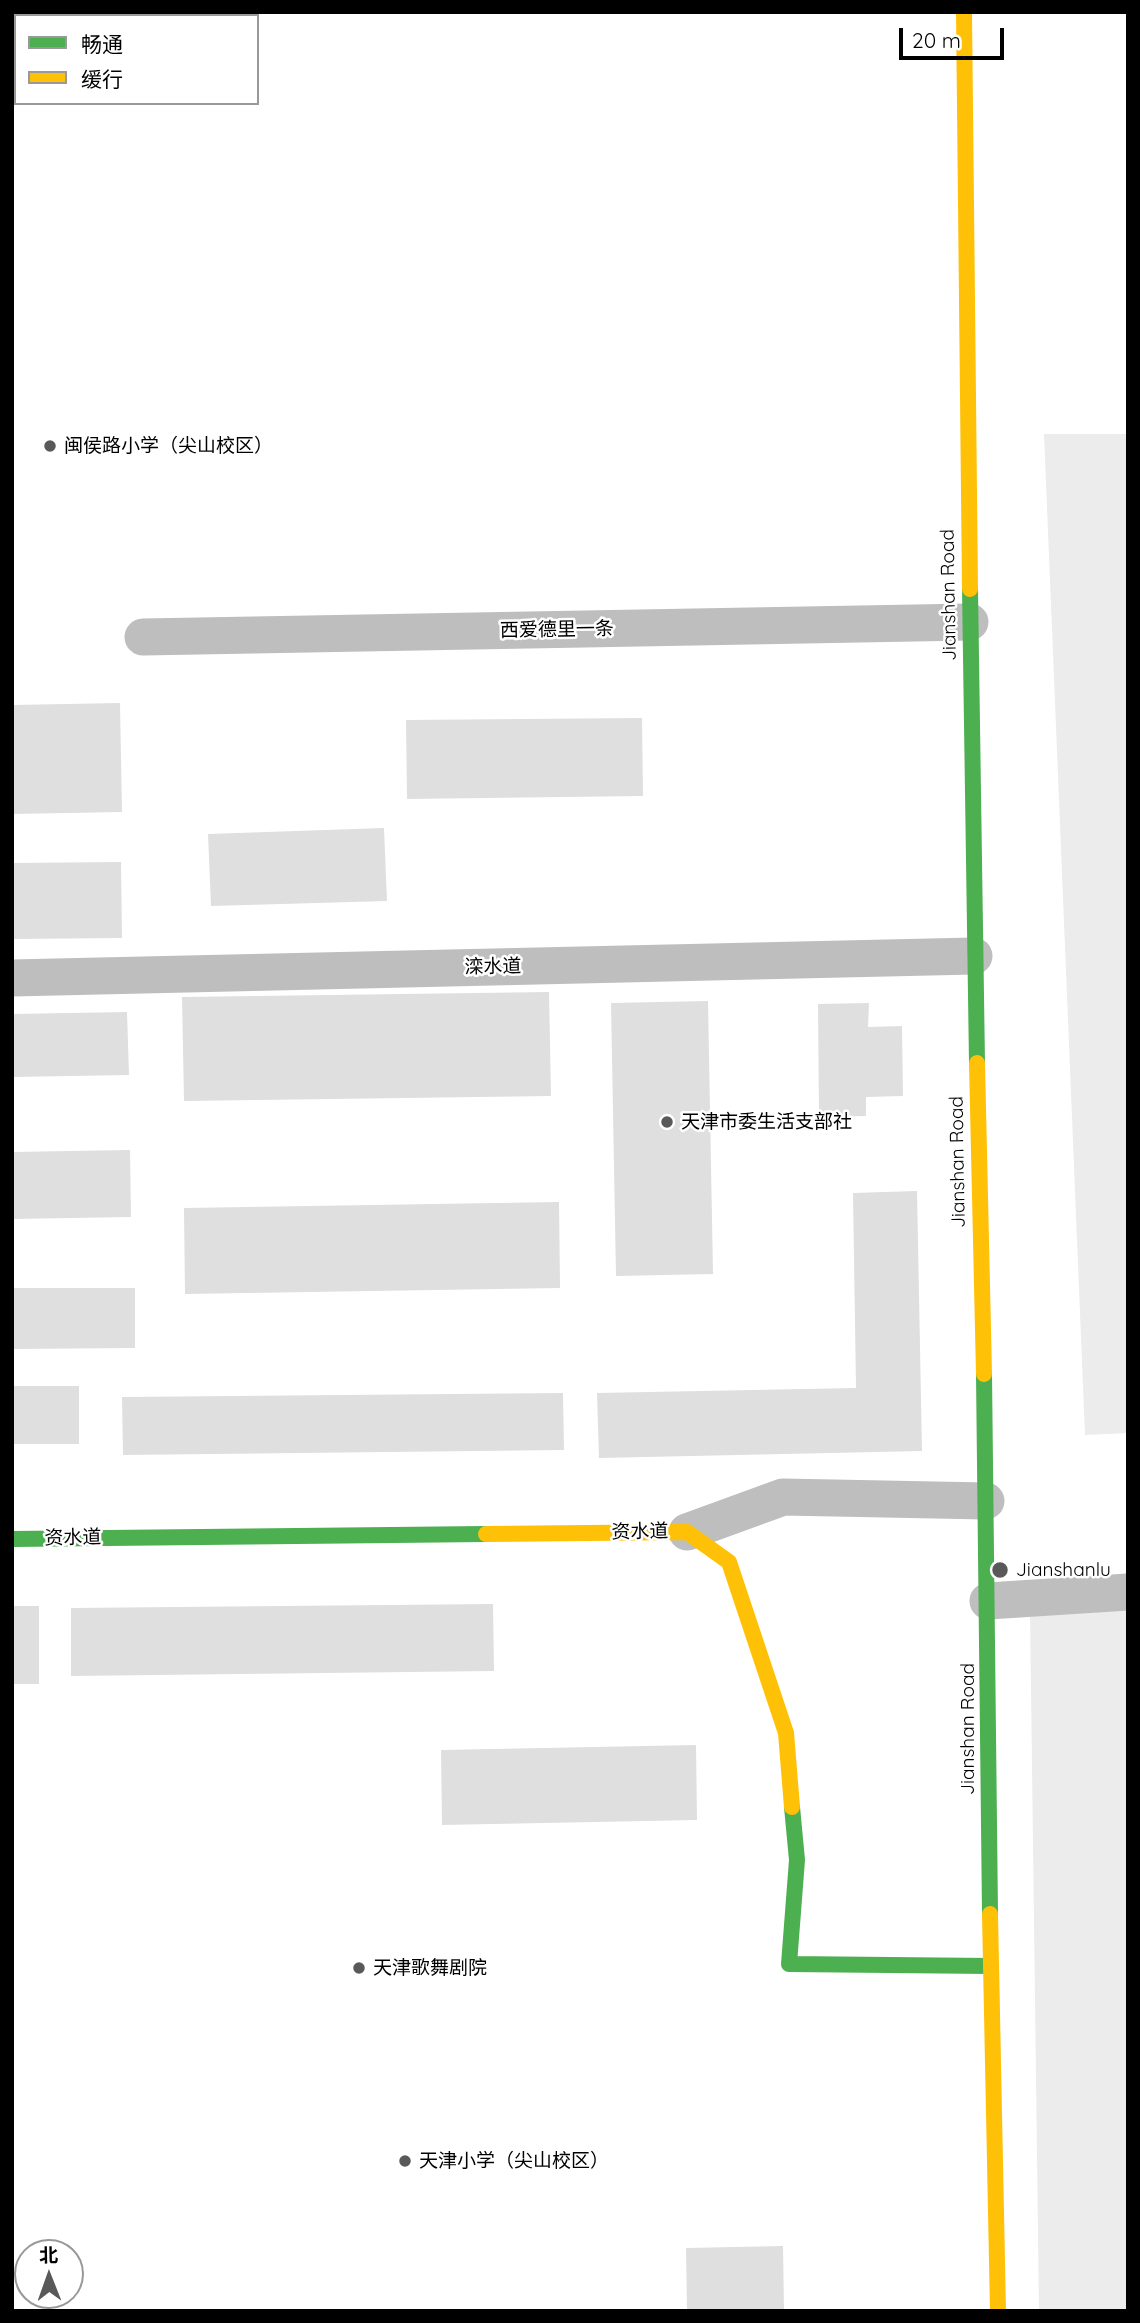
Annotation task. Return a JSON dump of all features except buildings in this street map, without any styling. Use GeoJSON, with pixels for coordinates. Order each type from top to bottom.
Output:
{"type":"FeatureCollection","features":[{"type":"Feature","properties":{"kind":"main road","name":"Jianshan Road"},"geometry":{"type":"LineString","coordinates":[[964,12],[974,956],[988,1601],[991,1966],[998,2311]]}},
{"type":"Feature","properties":{"kind":"main road","name":"资水道"},"geometry":{"type":"LineString","coordinates":[[12,1539],[687,1532],[729,1562],[786,1733],[797,1860],[789,1964],[991,1966]]}},
{"type":"Feature","properties":{"kind":"street","name":"西爱德里一条"},"geometry":{"type":"LineString","coordinates":[[143,637],[970,622]]}},
{"type":"Feature","properties":{"kind":"street","name":"滦水道"},"geometry":{"type":"LineString","coordinates":[[12,978],[974,956]]}},
{"type":"Feature","properties":{"kind":"street"},"geometry":{"type":"LineString","coordinates":[[687,1532],[783,1497],[986,1501]]}},
{"type":"Feature","properties":{"kind":"street"},"geometry":{"type":"LineString","coordinates":[[988,1601],[1128,1592]]}},
{"type":"Feature","properties":{"kind":"shaded area"},"geometry":{"type":"Polygon","coordinates":[[[1044,434],[1128,434],[1128,1433],[1085,1435],[1044,434]]]}},
{"type":"Feature","properties":{"kind":"shaded area"},"geometry":{"type":"Polygon","coordinates":[[[1128,1602],[1128,2311],[1039,2311],[1030,1610],[1128,1602]]]}},
{"type":"Feature","properties":{"kind":"traffic: fast"},"geometry":{"type":"LineString","coordinates":[[970,589],[977,1063]]}},
{"type":"Feature","properties":{"kind":"traffic: fast"},"geometry":{"type":"LineString","coordinates":[[984,1374],[990,1914]]}},
{"type":"Feature","properties":{"kind":"traffic: fast"},"geometry":{"type":"LineString","coordinates":[[12,1539],[486,1534]]}},
{"type":"Feature","properties":{"kind":"traffic: fast"},"geometry":{"type":"LineString","coordinates":[[792,1807],[797,1860],[789,1964],[991,1966]]}},
{"type":"Feature","properties":{"kind":"traffic: slow"},"geometry":{"type":"LineString","coordinates":[[964,12],[970,589]]}},
{"type":"Feature","properties":{"kind":"traffic: slow"},"geometry":{"type":"LineString","coordinates":[[977,1063],[984,1374]]}},
{"type":"Feature","properties":{"kind":"traffic: slow"},"geometry":{"type":"LineString","coordinates":[[486,1534],[687,1532],[729,1562],[786,1733],[792,1807]]}},
{"type":"Feature","properties":{"kind":"traffic: slow"},"geometry":{"type":"LineString","coordinates":[[990,1914],[998,2311]]}},
{"type":"Feature","properties":{"kind":"place","name":"闽侯路小学（尖山校区）"},"geometry":{"type":"Point","coordinates":[50,446]}},
{"type":"Feature","properties":{"kind":"place","name":"天津市委生活支部社"},"geometry":{"type":"Point","coordinates":[667,1122]}},
{"type":"Feature","properties":{"kind":"place","name":"Jianshanlu"},"geometry":{"type":"Point","coordinates":[1000,1570]}},
{"type":"Feature","properties":{"kind":"place","name":"天津歌舞剧院"},"geometry":{"type":"Point","coordinates":[359,1968]}},
{"type":"Feature","properties":{"kind":"place","name":"天津小学（尖山校区）"},"geometry":{"type":"Point","coordinates":[405,2161]}}]}
